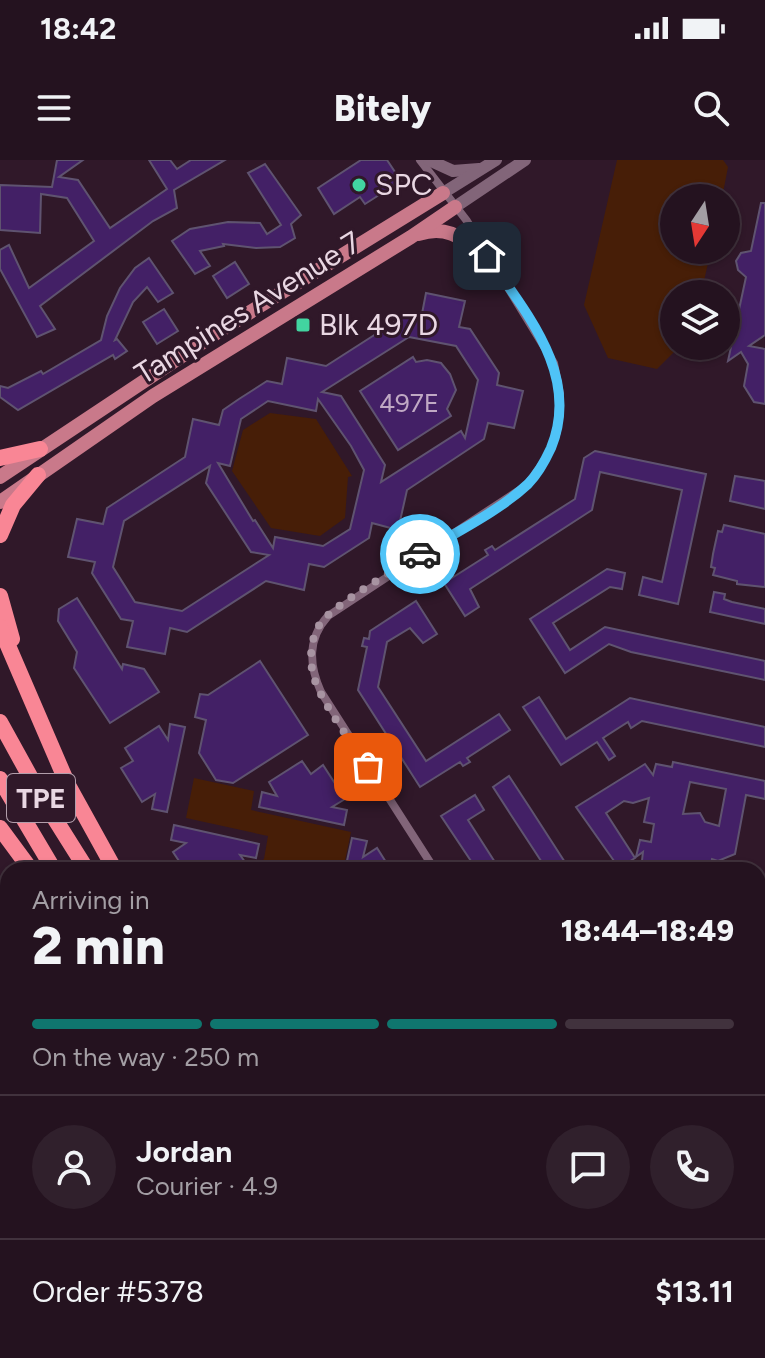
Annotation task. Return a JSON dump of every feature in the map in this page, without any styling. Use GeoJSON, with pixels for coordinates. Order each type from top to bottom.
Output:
{"type":"FeatureCollection","features":[{"type":"Feature","properties":{"kind":"highway"},"geometry":{"type":"LineString","coordinates":[[0,458],[40,449]]}},
{"type":"Feature","properties":{"kind":"highway"},"geometry":{"type":"LineString","coordinates":[[0,535],[13,505],[38,475]]}},
{"type":"Feature","properties":{"kind":"highway"},"geometry":{"type":"LineString","coordinates":[[0,596],[28,694]]}},
{"type":"Feature","properties":{"kind":"highway"},"geometry":{"type":"LineString","coordinates":[[0,627],[68,785],[111,862]]}},
{"type":"Feature","properties":{"kind":"highway","name":"TPE"},"geometry":{"type":"LineString","coordinates":[[0,722],[82,862]]}},
{"type":"Feature","properties":{"kind":"highway","name":"TPE"},"geometry":{"type":"LineString","coordinates":[[0,779],[49,862]]}},
{"type":"Feature","properties":{"kind":"highway"},"geometry":{"type":"LineString","coordinates":[[0,828],[25,862]]}},
{"type":"Feature","properties":{"kind":"main road"},"geometry":{"type":"LineString","coordinates":[[429,160],[453,171],[482,169]]}},
{"type":"Feature","properties":{"kind":"main road","name":"Tampines Avenue 7"},"geometry":{"type":"LineString","coordinates":[[0,477],[221,330],[496,160]]}},
{"type":"Feature","properties":{"kind":"main road","name":"Tampines Avenue 7"},"geometry":{"type":"LineString","coordinates":[[0,502],[153,396],[411,237],[525,160]]}},
{"type":"Feature","properties":{"kind":"main road"},"geometry":{"type":"LineString","coordinates":[[411,237],[437,230],[455,233],[487,256]]}},
{"type":"Feature","properties":{"kind":"street"},"geometry":{"type":"LineString","coordinates":[[420,160],[467,221],[554,363],[560,394],[559,423],[547,457],[534,478],[517,493],[328,616],[315,636],[311,660],[321,692],[430,862]]}},
{"type":"Feature","properties":{"kind":"shaded area"},"geometry":{"type":"Polygon","coordinates":[[[617,160],[723,160],[728,167],[725,184],[660,184],[660,264],[708,264],[704,280],[660,280],[660,360],[666,360],[657,369],[608,358],[584,305],[617,160]]]}},
{"type":"Feature","properties":{"kind":"shaded area"},"geometry":{"type":"Polygon","coordinates":[[[270,413],[316,419],[352,476],[348,477],[345,518],[320,536],[271,528],[232,471],[243,430],[270,413]]]}},
{"type":"Feature","properties":{"kind":"shaded area"},"geometry":{"type":"Polygon","coordinates":[[[194,778],[254,791],[251,810],[351,832],[345,862],[260,862],[264,859],[268,836],[186,818],[194,778]]]}},
{"type":"Feature","properties":{"kind":"building"},"geometry":{"type":"Polygon","coordinates":[[[57,160],[83,160],[59,177],[78,180],[110,228],[167,189],[149,160],[170,160],[177,169],[191,160],[225,160],[174,190],[177,208],[153,221],[40,306],[55,329],[37,337],[0,269],[0,250],[9,245],[29,288],[94,241],[67,198],[41,194],[40,233],[0,230],[0,185],[52,187],[57,160]]]}},
{"type":"Feature","properties":{"kind":"building","name":"SPC"},"geometry":{"type":"Polygon","coordinates":[[[361,160],[387,160],[401,181],[365,204],[360,197],[334,214],[318,188],[361,160]]]}},
{"type":"Feature","properties":{"kind":"building"},"geometry":{"type":"Polygon","coordinates":[[[265,164],[301,215],[291,224],[295,238],[280,247],[223,244],[200,251],[210,266],[195,274],[172,241],[190,229],[228,222],[260,223],[267,234],[281,225],[248,173],[265,164]]]}},
{"type":"Feature","properties":{"kind":"building"},"geometry":{"type":"Polygon","coordinates":[[[761,203],[765,203],[765,335],[749,346],[765,349],[765,404],[754,402],[744,386],[748,364],[740,353],[740,305],[746,277],[738,270],[737,264],[740,264],[741,253],[751,251],[761,203]]]}},
{"type":"Feature","properties":{"kind":"building"},"geometry":{"type":"Polygon","coordinates":[[[149,258],[173,293],[158,302],[147,287],[133,302],[115,340],[127,351],[115,359],[113,355],[18,410],[0,397],[0,386],[8,388],[41,371],[43,374],[101,340],[107,316],[120,288],[135,268],[149,258]]]}},
{"type":"Feature","properties":{"kind":"building"},"geometry":{"type":"Polygon","coordinates":[[[235,262],[249,284],[227,298],[213,276],[235,262]]]}},
{"type":"Feature","properties":{"kind":"building"},"geometry":{"type":"Polygon","coordinates":[[[426,293],[465,301],[459,327],[470,329],[499,373],[497,385],[523,391],[514,428],[488,423],[484,439],[407,490],[398,530],[372,523],[369,538],[324,567],[309,564],[304,590],[266,581],[187,632],[170,628],[165,654],[127,647],[133,621],[121,619],[92,573],[95,562],[68,557],[77,519],[103,524],[107,508],[185,457],[193,419],[219,425],[223,410],[239,399],[267,381],[282,384],[287,358],[326,366],[404,316],[421,319],[426,293]],[[409,337],[322,392],[341,396],[385,465],[381,482],[461,431],[465,438],[478,380],[456,346],[409,337]],[[318,399],[316,411],[268,401],[241,419],[230,466],[218,463],[273,548],[275,537],[323,546],[350,529],[364,470],[318,399]],[[210,466],[124,521],[113,567],[135,602],[182,611],[269,555],[251,552],[206,483],[210,466]]]}},
{"type":"Feature","properties":{"kind":"building"},"geometry":{"type":"Polygon","coordinates":[[[164,309],[178,331],[157,344],[143,322],[164,309]]]}},
{"type":"Feature","properties":{"kind":"building"},"geometry":{"type":"Polygon","coordinates":[[[413,357],[416,362],[427,360],[441,363],[450,374],[456,390],[447,409],[451,416],[398,450],[360,391],[413,357]]]}},
{"type":"Feature","properties":{"kind":"building"},"geometry":{"type":"Polygon","coordinates":[[[595,451],[706,474],[678,604],[639,595],[643,577],[662,582],[682,490],[600,472],[592,510],[470,589],[479,607],[465,616],[444,583],[488,555],[485,550],[492,546],[495,550],[575,499],[584,458],[595,451]]]}},
{"type":"Feature","properties":{"kind":"building"},"geometry":{"type":"Polygon","coordinates":[[[735,476],[765,481],[765,509],[730,501],[735,476]]]}},
{"type":"Feature","properties":{"kind":"building"},"geometry":{"type":"Polygon","coordinates":[[[724,525],[765,534],[765,587],[737,584],[737,581],[713,575],[715,568],[711,567],[718,531],[722,532],[724,525]]]}},
{"type":"Feature","properties":{"kind":"building"},"geometry":{"type":"Polygon","coordinates":[[[607,569],[625,573],[622,589],[610,587],[553,623],[570,650],[605,627],[765,661],[765,680],[631,652],[609,644],[565,673],[530,619],[607,569]]]}},
{"type":"Feature","properties":{"kind":"building"},"geometry":{"type":"Polygon","coordinates":[[[714,592],[725,594],[724,599],[732,602],[765,609],[765,624],[710,612],[714,592]]]}},
{"type":"Feature","properties":{"kind":"building"},"geometry":{"type":"Polygon","coordinates":[[[77,598],[122,669],[123,664],[144,669],[159,692],[110,723],[74,668],[77,652],[58,621],[59,609],[77,598]]]}},
{"type":"Feature","properties":{"kind":"building"},"geometry":{"type":"Polygon","coordinates":[[[416,601],[437,634],[423,643],[410,628],[387,642],[378,687],[426,761],[499,714],[510,730],[467,758],[470,762],[463,766],[460,762],[420,787],[358,690],[367,647],[362,646],[364,638],[369,639],[370,631],[416,601]]]}},
{"type":"Feature","properties":{"kind":"building"},"geometry":{"type":"Polygon","coordinates":[[[260,661],[308,735],[233,783],[216,780],[199,753],[206,720],[195,717],[200,694],[208,695],[260,661]]]}},
{"type":"Feature","properties":{"kind":"building"},"geometry":{"type":"Polygon","coordinates":[[[539,697],[566,739],[630,698],[765,727],[765,747],[642,721],[631,728],[628,722],[603,738],[615,756],[609,760],[597,742],[561,765],[523,707],[539,697]]]}},
{"type":"Feature","properties":{"kind":"building"},"geometry":{"type":"Polygon","coordinates":[[[170,724],[185,727],[167,812],[152,809],[155,794],[142,802],[121,768],[133,761],[125,748],[159,726],[168,740],[170,724]]]}},
{"type":"Feature","properties":{"kind":"building"},"geometry":{"type":"Polygon","coordinates":[[[302,761],[311,774],[323,765],[345,799],[332,807],[347,810],[344,825],[259,807],[262,792],[277,796],[269,782],[302,761]]]}},
{"type":"Feature","properties":{"kind":"building"},"geometry":{"type":"Polygon","coordinates":[[[673,762],[765,781],[765,799],[746,795],[735,854],[718,861],[712,859],[711,862],[642,862],[643,852],[636,857],[640,840],[651,842],[654,824],[644,822],[649,798],[633,803],[624,801],[606,813],[635,858],[629,862],[615,862],[576,807],[645,764],[653,775],[656,764],[672,767],[673,762]],[[690,782],[683,814],[700,813],[705,822],[719,826],[726,789],[690,782]]]}},
{"type":"Feature","properties":{"kind":"building"},"geometry":{"type":"Polygon","coordinates":[[[509,776],[565,862],[542,862],[493,787],[509,776]]]}},
{"type":"Feature","properties":{"kind":"building"},"geometry":{"type":"Polygon","coordinates":[[[475,795],[484,810],[468,820],[495,862],[472,862],[441,816],[475,795]]]}},
{"type":"Feature","properties":{"kind":"building"},"geometry":{"type":"Polygon","coordinates":[[[174,825],[259,844],[256,858],[240,855],[245,862],[180,862],[173,852],[186,843],[171,840],[174,825]]]}},
{"type":"Feature","properties":{"kind":"building"},"geometry":{"type":"Polygon","coordinates":[[[352,838],[367,841],[363,857],[377,848],[386,862],[347,862],[352,838]]]}},
{"type":"Feature","properties":{"kind":"way so far"},"geometry":{"type":"LineString","coordinates":[[368,767],[321,692],[312,668],[312,648],[320,625],[328,616],[420,554]]}},
{"type":"Feature","properties":{"kind":"place","name":"SPC"},"geometry":{"type":"Point","coordinates":[359,185]}},
{"type":"Feature","properties":{"kind":"place","name":"Blk 497D"},"geometry":{"type":"Point","coordinates":[303,325]}},
{"type":"Feature","properties":{"kind":"route"},"geometry":{"type":"LineString","coordinates":[[420,554],[527,485],[547,457],[557,432],[560,394],[554,363],[487,256]]}}]}
